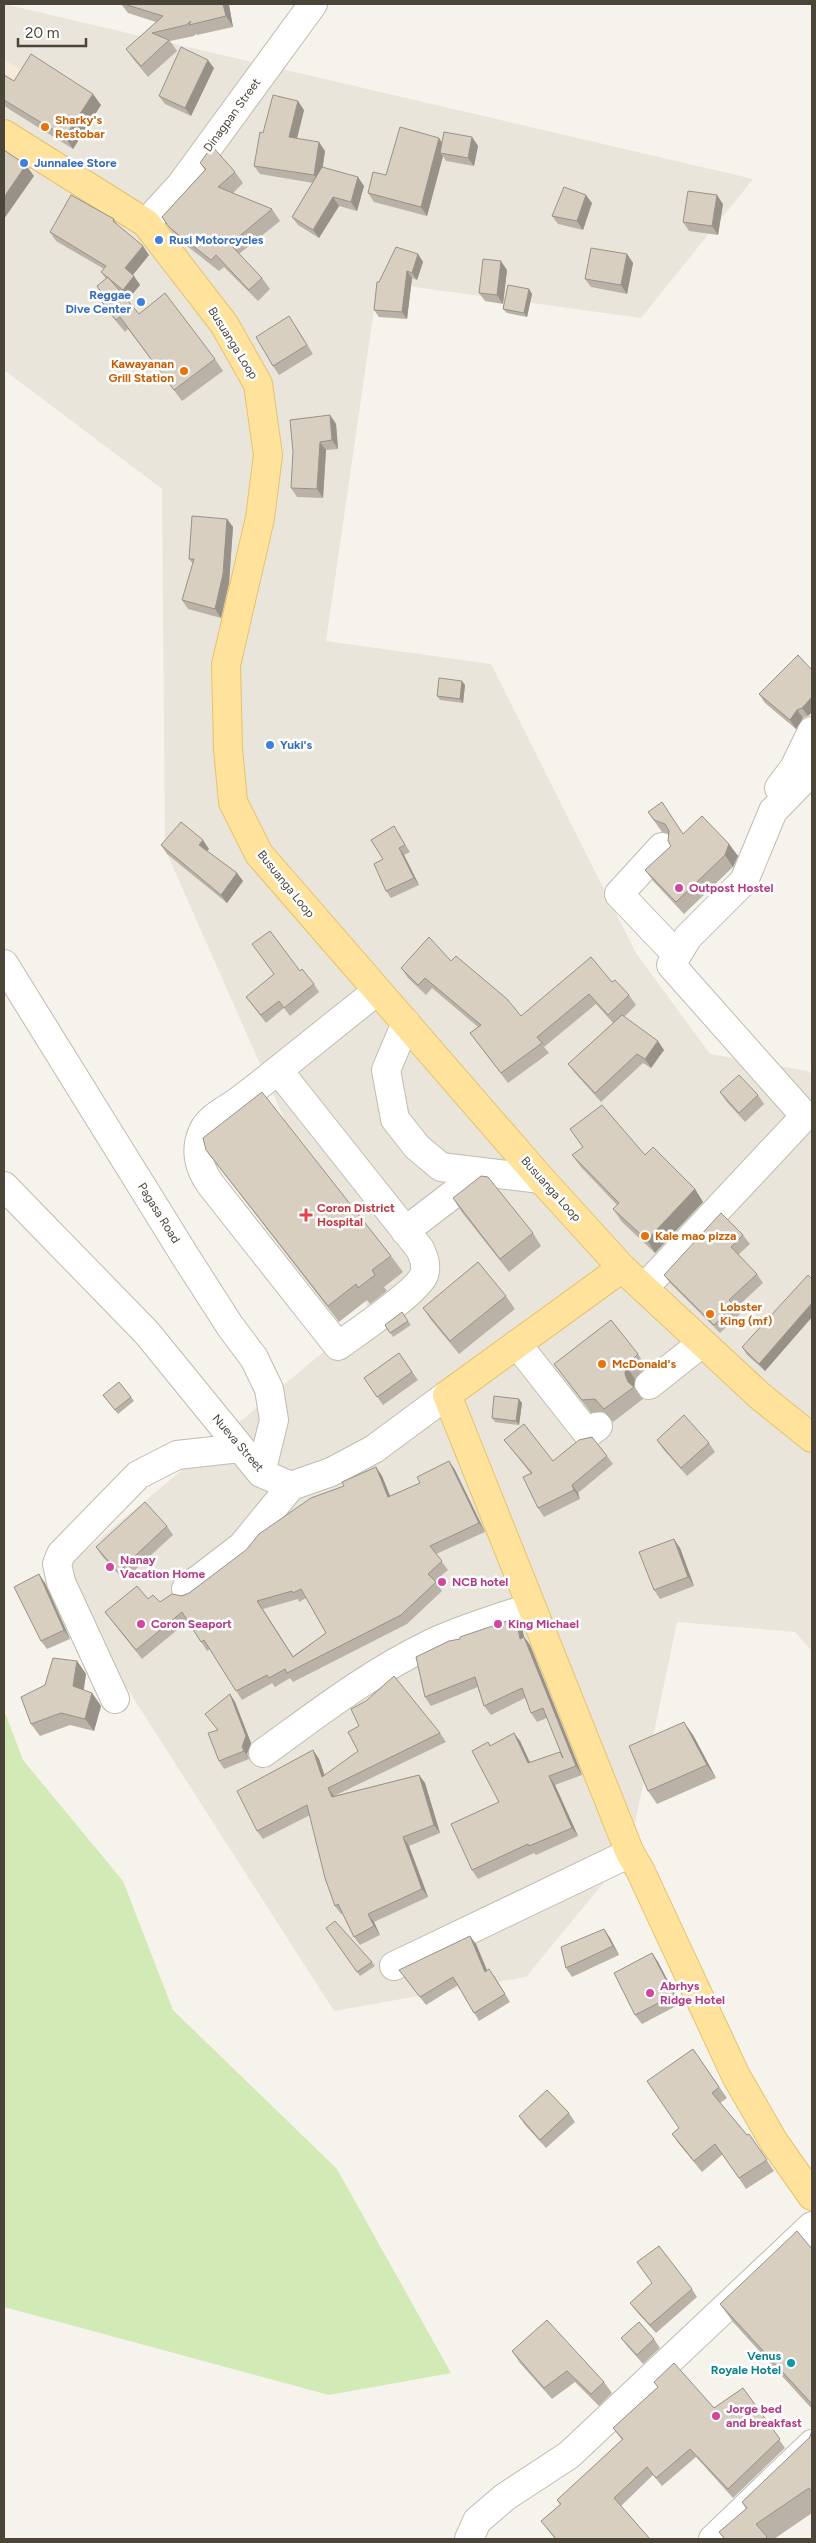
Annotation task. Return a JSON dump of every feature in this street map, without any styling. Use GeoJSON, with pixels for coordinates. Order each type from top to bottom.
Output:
{"type":"FeatureCollection","features":[{"type":"Feature","properties":{"kind":"main road","name":"Busuanga Loop"},"geometry":{"type":"LineString","coordinates":[[4,134],[146,223],[224,324],[258,384],[268,455],[260,518],[226,665],[228,749],[233,802],[259,854],[376,992],[622,1268],[761,1398],[812,1438]]}},
{"type":"Feature","properties":{"kind":"main road"},"geometry":{"type":"LineString","coordinates":[[622,1268],[447,1395],[630,1852],[736,2076],[774,2142],[812,2196]]}},
{"type":"Feature","properties":{"kind":"street","name":"Dinagpan Street"},"geometry":{"type":"LineString","coordinates":[[146,223],[180,186],[313,4]]}},
{"type":"Feature","properties":{"kind":"street"},"geometry":{"type":"LineString","coordinates":[[773,811],[773,796],[794,768],[812,731]]}},
{"type":"Feature","properties":{"kind":"street"},"geometry":{"type":"LineString","coordinates":[[644,1288],[805,1116],[671,965],[688,937],[744,881],[773,811],[812,771]]}},
{"type":"Feature","properties":{"kind":"street"},"geometry":{"type":"LineString","coordinates":[[662,847],[619,894],[677,955]]}},
{"type":"Feature","properties":{"kind":"street","name":"Pagasa Road"},"geometry":{"type":"LineString","coordinates":[[4,964],[187,1259],[230,1326],[254,1358],[269,1389],[274,1420],[261,1473]]}},
{"type":"Feature","properties":{"kind":"street"},"geometry":{"type":"LineString","coordinates":[[278,1070],[405,1231],[424,1257],[426,1265],[420,1282],[338,1346],[211,1185],[200,1165],[200,1142],[204,1130],[211,1121],[376,992]]}},
{"type":"Feature","properties":{"kind":"street"},"geometry":{"type":"LineString","coordinates":[[406,1024],[386,1070],[396,1119],[417,1147],[441,1167],[541,1179]]}},
{"type":"Feature","properties":{"kind":"street"},"geometry":{"type":"LineString","coordinates":[[405,1231],[482,1172]]}},
{"type":"Feature","properties":{"kind":"street","name":"Nueva Street"},"geometry":{"type":"LineString","coordinates":[[4,1186],[147,1333],[261,1473],[291,1486]]}},
{"type":"Feature","properties":{"kind":"street"},"geometry":{"type":"LineString","coordinates":[[649,1385],[702,1343]]}},
{"type":"Feature","properties":{"kind":"street"},"geometry":{"type":"LineString","coordinates":[[517,1344],[588,1434],[598,1426]]}},
{"type":"Feature","properties":{"kind":"street"},"geometry":{"type":"LineString","coordinates":[[186,1589],[242,1546],[291,1486],[331,1472],[374,1449],[447,1395]]}},
{"type":"Feature","properties":{"kind":"street"},"geometry":{"type":"LineString","coordinates":[[115,1698],[61,1582],[57,1564],[62,1554],[138,1475],[177,1455],[240,1448]]}},
{"type":"Feature","properties":{"kind":"street"},"geometry":{"type":"LineString","coordinates":[[262,1753],[352,1689],[397,1661],[430,1644],[531,1607]]}},
{"type":"Feature","properties":{"kind":"street"},"geometry":{"type":"LineString","coordinates":[[394,1966],[630,1852]]}},
{"type":"Feature","properties":{"kind":"street"},"geometry":{"type":"LineString","coordinates":[[469,2539],[477,2521],[505,2497],[569,2455],[812,2226]]}},
{"type":"Feature","properties":{"kind":"street"},"geometry":{"type":"LineString","coordinates":[[713,2539],[812,2444]]}},
{"type":"Feature","properties":{"kind":"shaded area"},"geometry":{"type":"Polygon","coordinates":[[[4,4],[753,179],[641,318],[378,282],[326,641],[491,664],[636,953],[710,1054],[808,1071],[812,1075],[812,1651],[795,1632],[677,1622],[629,1852],[526,1977],[334,2011],[55,1576],[370,1313],[165,849],[162,489],[4,370],[4,4]]]}},
{"type":"Feature","properties":{"kind":"shaded area"},"geometry":{"type":"Polygon","coordinates":[[[4,60],[29,73],[9,111],[4,108],[4,60]]]}},
{"type":"Feature","properties":{"kind":"green space"},"geometry":{"type":"Polygon","coordinates":[[[4,1710],[23,1760],[123,1881],[173,2010],[337,2169],[451,2373],[329,2395],[4,2307],[4,1710]]]}},
{"type":"Feature","properties":{"kind":"building"},"geometry":{"type":"Polygon","coordinates":[[[124,4],[223,4],[226,16],[189,25],[191,21],[186,25],[152,33],[169,40],[141,66],[126,49],[163,16],[124,4]]]}},
{"type":"Feature","properties":{"kind":"building"},"geometry":{"type":"Polygon","coordinates":[[[181,47],[208,60],[185,108],[159,96],[181,47]]]}},
{"type":"Feature","properties":{"kind":"building"},"geometry":{"type":"Polygon","coordinates":[[[31,54],[93,94],[65,137],[4,100],[4,75],[14,81],[31,54]]]}},
{"type":"Feature","properties":{"kind":"building"},"geometry":{"type":"Polygon","coordinates":[[[273,95],[298,101],[289,137],[319,142],[314,175],[254,166],[260,132],[263,133],[273,95]]]}},
{"type":"Feature","properties":{"kind":"building"},"geometry":{"type":"Polygon","coordinates":[[[400,127],[439,138],[421,207],[368,193],[373,172],[386,175],[400,127]]]}},
{"type":"Feature","properties":{"kind":"building"},"geometry":{"type":"Polygon","coordinates":[[[444,132],[472,137],[468,158],[440,153],[444,132]]]}},
{"type":"Feature","properties":{"kind":"building"},"geometry":{"type":"Polygon","coordinates":[[[212,146],[235,172],[218,187],[272,209],[230,244],[262,278],[249,290],[216,255],[211,260],[170,228],[162,217],[206,169],[200,163],[212,146]]]}},
{"type":"Feature","properties":{"kind":"building"},"geometry":{"type":"Polygon","coordinates":[[[4,150],[26,165],[4,197],[4,150]]]}},
{"type":"Feature","properties":{"kind":"building"},"geometry":{"type":"Polygon","coordinates":[[[322,167],[358,177],[351,202],[333,197],[313,230],[292,217],[322,167]]]}},
{"type":"Feature","properties":{"kind":"building"},"geometry":{"type":"Polygon","coordinates":[[[564,187],[586,195],[577,221],[552,216],[564,187]]]}},
{"type":"Feature","properties":{"kind":"building"},"geometry":{"type":"Polygon","coordinates":[[[688,191],[717,195],[712,226],[683,222],[688,191]]]}},
{"type":"Feature","properties":{"kind":"building"},"geometry":{"type":"Polygon","coordinates":[[[71,195],[114,219],[113,221],[143,246],[125,268],[134,276],[123,290],[101,272],[106,266],[50,232],[71,195]]]}},
{"type":"Feature","properties":{"kind":"building"},"geometry":{"type":"Polygon","coordinates":[[[396,247],[418,254],[412,273],[407,271],[402,312],[374,310],[377,282],[379,282],[396,247]]]}},
{"type":"Feature","properties":{"kind":"building"},"geometry":{"type":"Polygon","coordinates":[[[591,248],[627,254],[621,285],[585,279],[591,248]]]}},
{"type":"Feature","properties":{"kind":"building"},"geometry":{"type":"Polygon","coordinates":[[[483,259],[501,261],[497,295],[479,293],[483,259]]]}},
{"type":"Feature","properties":{"kind":"building"},"geometry":{"type":"Polygon","coordinates":[[[108,277],[139,314],[165,293],[215,359],[174,390],[120,317],[116,320],[102,302],[106,299],[97,286],[108,277]]]}},
{"type":"Feature","properties":{"kind":"building"},"geometry":{"type":"Polygon","coordinates":[[[508,285],[529,289],[524,313],[503,309],[508,285]]]}},
{"type":"Feature","properties":{"kind":"building"},"geometry":{"type":"Polygon","coordinates":[[[289,316],[307,345],[273,366],[256,337],[289,316]]]}},
{"type":"Feature","properties":{"kind":"building"},"geometry":{"type":"Polygon","coordinates":[[[330,415],[332,440],[320,442],[317,489],[291,488],[293,452],[290,420],[330,415]]]}},
{"type":"Feature","properties":{"kind":"building"},"geometry":{"type":"Polygon","coordinates":[[[192,516],[227,519],[223,574],[215,609],[182,600],[194,559],[189,559],[192,516]]]}},
{"type":"Feature","properties":{"kind":"building"},"geometry":{"type":"Polygon","coordinates":[[[798,655],[812,670],[812,697],[802,708],[797,710],[790,720],[759,694],[798,655]]]}},
{"type":"Feature","properties":{"kind":"building"},"geometry":{"type":"Polygon","coordinates":[[[439,678],[462,681],[460,699],[437,696],[439,678]]]}},
{"type":"Feature","properties":{"kind":"building"},"geometry":{"type":"Polygon","coordinates":[[[662,802],[683,834],[702,816],[729,844],[725,855],[676,902],[645,870],[671,846],[668,841],[669,831],[665,824],[654,820],[648,812],[662,802]]]}},
{"type":"Feature","properties":{"kind":"building"},"geometry":{"type":"Polygon","coordinates":[[[181,822],[203,840],[199,845],[237,873],[221,895],[161,845],[181,822]]]}},
{"type":"Feature","properties":{"kind":"building"},"geometry":{"type":"Polygon","coordinates":[[[394,826],[405,845],[399,848],[414,878],[386,891],[374,864],[383,859],[371,840],[394,826]]]}},
{"type":"Feature","properties":{"kind":"building"},"geometry":{"type":"Polygon","coordinates":[[[270,931],[300,971],[302,969],[314,984],[284,1008],[279,1001],[261,1015],[246,997],[274,974],[252,944],[270,931]]]}},
{"type":"Feature","properties":{"kind":"building"},"geometry":{"type":"Polygon","coordinates":[[[429,937],[451,961],[456,956],[507,999],[521,1016],[591,957],[612,982],[615,980],[629,995],[608,1015],[589,994],[537,1037],[542,1043],[501,1073],[470,1033],[481,1025],[425,978],[418,985],[401,968],[429,937]]]}},
{"type":"Feature","properties":{"kind":"building"},"geometry":{"type":"Polygon","coordinates":[[[622,1015],[658,1041],[645,1059],[637,1054],[595,1093],[568,1064],[622,1015]]]}},
{"type":"Feature","properties":{"kind":"building"},"geometry":{"type":"Polygon","coordinates":[[[739,1075],[758,1095],[739,1113],[720,1092],[739,1075]]]}},
{"type":"Feature","properties":{"kind":"building","name":"Coron District Hospital"},"geometry":{"type":"Polygon","coordinates":[[[262,1092],[391,1256],[372,1270],[375,1275],[358,1288],[356,1284],[328,1306],[206,1150],[203,1138],[262,1092]]]}},
{"type":"Feature","properties":{"kind":"building"},"geometry":{"type":"Polygon","coordinates":[[[602,1105],[645,1155],[653,1147],[695,1189],[647,1240],[613,1209],[619,1203],[572,1155],[583,1147],[570,1129],[602,1105]]]}},
{"type":"Feature","properties":{"kind":"building"},"geometry":{"type":"Polygon","coordinates":[[[481,1176],[488,1177],[533,1233],[500,1259],[453,1198],[481,1176]]]}},
{"type":"Feature","properties":{"kind":"building"},"geometry":{"type":"Polygon","coordinates":[[[721,1213],[743,1235],[731,1247],[757,1274],[729,1300],[734,1305],[714,1325],[664,1275],[721,1213]]]}},
{"type":"Feature","properties":{"kind":"building"},"geometry":{"type":"Polygon","coordinates":[[[478,1262],[506,1296],[450,1341],[423,1308],[478,1262]]]}},
{"type":"Feature","properties":{"kind":"building"},"geometry":{"type":"Polygon","coordinates":[[[808,1275],[812,1279],[812,1303],[759,1364],[742,1347],[808,1275]]]}},
{"type":"Feature","properties":{"kind":"building"},"geometry":{"type":"Polygon","coordinates":[[[402,1312],[408,1321],[390,1333],[385,1325],[402,1312]]]}},
{"type":"Feature","properties":{"kind":"building"},"geometry":{"type":"Polygon","coordinates":[[[611,1320],[638,1354],[626,1366],[625,1374],[628,1382],[634,1387],[604,1409],[595,1399],[582,1400],[554,1364],[611,1320]]]}},
{"type":"Feature","properties":{"kind":"building"},"geometry":{"type":"Polygon","coordinates":[[[399,1353],[412,1372],[377,1397],[364,1378],[399,1353]]]}},
{"type":"Feature","properties":{"kind":"building"},"geometry":{"type":"Polygon","coordinates":[[[119,1382],[131,1397],[115,1410],[103,1395],[119,1382]]]}},
{"type":"Feature","properties":{"kind":"building"},"geometry":{"type":"Polygon","coordinates":[[[494,1396],[519,1399],[516,1421],[492,1418],[494,1396]]]}},
{"type":"Feature","properties":{"kind":"building"},"geometry":{"type":"Polygon","coordinates":[[[684,1415],[709,1443],[681,1468],[657,1440],[684,1415]]]}},
{"type":"Feature","properties":{"kind":"building"},"geometry":{"type":"Polygon","coordinates":[[[524,1424],[553,1461],[579,1440],[592,1437],[607,1456],[572,1485],[574,1490],[538,1508],[523,1477],[532,1473],[504,1440],[524,1424]]]}},
{"type":"Feature","properties":{"kind":"building"},"geometry":{"type":"Polygon","coordinates":[[[449,1461],[479,1523],[430,1546],[442,1561],[428,1574],[436,1582],[401,1615],[287,1673],[285,1669],[269,1678],[267,1675],[236,1691],[204,1640],[201,1642],[182,1612],[136,1650],[105,1612],[137,1586],[148,1599],[153,1595],[160,1602],[172,1594],[182,1596],[189,1593],[246,1550],[259,1534],[311,1498],[344,1486],[342,1482],[376,1467],[388,1497],[420,1483],[417,1477],[449,1461]],[[301,1589],[293,1593],[292,1591],[257,1601],[293,1657],[326,1633],[301,1589]]]}},
{"type":"Feature","properties":{"kind":"building"},"geometry":{"type":"Polygon","coordinates":[[[145,1502],[167,1526],[118,1572],[96,1547],[145,1502]]]}},
{"type":"Feature","properties":{"kind":"building"},"geometry":{"type":"Polygon","coordinates":[[[674,1539],[688,1577],[654,1590],[639,1552],[674,1539]]]}},
{"type":"Feature","properties":{"kind":"building"},"geometry":{"type":"Polygon","coordinates":[[[39,1574],[64,1630],[41,1641],[14,1587],[39,1574]]]}},
{"type":"Feature","properties":{"kind":"building"},"geometry":{"type":"Polygon","coordinates":[[[516,1618],[520,1639],[524,1637],[576,1766],[549,1776],[572,1828],[529,1846],[528,1844],[472,1870],[451,1824],[499,1802],[472,1751],[488,1742],[490,1746],[514,1733],[528,1763],[560,1752],[563,1758],[543,1708],[531,1713],[522,1688],[484,1706],[475,1677],[425,1697],[416,1657],[449,1641],[460,1639],[460,1637],[516,1618]]]}},
{"type":"Feature","properties":{"kind":"building"},"geometry":{"type":"Polygon","coordinates":[[[53,1658],[77,1661],[73,1686],[92,1693],[85,1719],[61,1713],[31,1724],[21,1697],[45,1685],[53,1658]]]}},
{"type":"Feature","properties":{"kind":"building"},"geometry":{"type":"Polygon","coordinates":[[[394,1676],[440,1733],[328,1788],[332,1797],[419,1775],[434,1825],[403,1837],[422,1889],[368,1914],[374,1926],[354,1937],[338,1904],[335,1906],[325,1878],[307,1805],[257,1831],[237,1791],[313,1750],[322,1777],[358,1751],[348,1732],[359,1726],[351,1709],[366,1701],[394,1676]]]}},
{"type":"Feature","properties":{"kind":"building"},"geometry":{"type":"Polygon","coordinates":[[[230,1694],[246,1736],[242,1747],[244,1751],[219,1761],[208,1733],[218,1730],[205,1714],[230,1694]]]}},
{"type":"Feature","properties":{"kind":"building"},"geometry":{"type":"Polygon","coordinates":[[[684,1722],[707,1765],[648,1791],[629,1746],[684,1722]]]}},
{"type":"Feature","properties":{"kind":"building"},"geometry":{"type":"Polygon","coordinates":[[[335,1921],[372,1962],[357,1972],[326,1928],[335,1921]]]}},
{"type":"Feature","properties":{"kind":"building"},"geometry":{"type":"Polygon","coordinates":[[[604,1929],[613,1946],[566,1968],[561,1947],[604,1929]]]}},
{"type":"Feature","properties":{"kind":"building"},"geometry":{"type":"Polygon","coordinates":[[[470,1936],[485,1972],[489,1969],[505,1994],[474,2013],[453,1977],[420,1997],[399,1970],[470,1936]]]}},
{"type":"Feature","properties":{"kind":"building","name":"Abrhys Ridge Hotel"},"geometry":{"type":"Polygon","coordinates":[[[652,1953],[674,1995],[635,2015],[614,1973],[652,1953]]]}},
{"type":"Feature","properties":{"kind":"building"},"geometry":{"type":"Polygon","coordinates":[[[693,2049],[719,2087],[712,2093],[747,2135],[749,2134],[767,2160],[739,2178],[715,2144],[694,2161],[672,2134],[679,2128],[647,2081],[693,2049]]]}},
{"type":"Feature","properties":{"kind":"building"},"geometry":{"type":"Polygon","coordinates":[[[547,2090],[569,2113],[540,2140],[519,2116],[547,2090]]]}},
{"type":"Feature","properties":{"kind":"building","name":"Venus Royale Hotel"},"geometry":{"type":"Polygon","coordinates":[[[797,2231],[812,2249],[812,2404],[720,2304],[797,2231]]]}},
{"type":"Feature","properties":{"kind":"building"},"geometry":{"type":"Polygon","coordinates":[[[659,2246],[692,2289],[650,2325],[630,2303],[652,2283],[637,2262],[659,2246]]]}},
{"type":"Feature","properties":{"kind":"building"},"geometry":{"type":"Polygon","coordinates":[[[547,2320],[604,2382],[591,2394],[567,2371],[544,2388],[512,2351],[547,2320]]]}},
{"type":"Feature","properties":{"kind":"building"},"geometry":{"type":"Polygon","coordinates":[[[639,2322],[654,2339],[637,2355],[621,2338],[639,2322]]]}},
{"type":"Feature","properties":{"kind":"building"},"geometry":{"type":"Polygon","coordinates":[[[674,2363],[714,2408],[743,2388],[780,2439],[728,2489],[690,2449],[656,2478],[647,2467],[614,2498],[650,2539],[556,2539],[541,2521],[561,2504],[557,2500],[623,2439],[613,2428],[658,2387],[654,2382],[674,2363]]]}},
{"type":"Feature","properties":{"kind":"building"},"geometry":{"type":"Polygon","coordinates":[[[812,2430],[812,2492],[809,2488],[756,2524],[767,2537],[765,2539],[725,2539],[719,2532],[747,2508],[742,2502],[810,2437],[812,2430]]]}},
{"type":"Feature","properties":{"kind":"place","name":"Sharky's Restobar"},"geometry":{"type":"Point","coordinates":[45,127]}},
{"type":"Feature","properties":{"kind":"place","name":"Junnalee Store"},"geometry":{"type":"Point","coordinates":[24,163]}},
{"type":"Feature","properties":{"kind":"place","name":"Rusi Motorcycles"},"geometry":{"type":"Point","coordinates":[159,240]}},
{"type":"Feature","properties":{"kind":"place","name":"Reggae Dive Center"},"geometry":{"type":"Point","coordinates":[141,302]}},
{"type":"Feature","properties":{"kind":"place","name":"Kawayanan Grill Station"},"geometry":{"type":"Point","coordinates":[184,371]}},
{"type":"Feature","properties":{"kind":"place","name":"Yuki's"},"geometry":{"type":"Point","coordinates":[270,745]}},
{"type":"Feature","properties":{"kind":"place","name":"Outpost Hostel"},"geometry":{"type":"Point","coordinates":[679,888]}},
{"type":"Feature","properties":{"kind":"place","name":"Coron District Hospital"},"geometry":{"type":"Point","coordinates":[306,1215]}},
{"type":"Feature","properties":{"kind":"place","name":"Kale mao pizza"},"geometry":{"type":"Point","coordinates":[645,1236]}},
{"type":"Feature","properties":{"kind":"place","name":"Lobster King (mf)"},"geometry":{"type":"Point","coordinates":[710,1314]}},
{"type":"Feature","properties":{"kind":"place","name":"McDonald's"},"geometry":{"type":"Point","coordinates":[602,1364]}},
{"type":"Feature","properties":{"kind":"place","name":"Nanay Vacation Home"},"geometry":{"type":"Point","coordinates":[110,1567]}},
{"type":"Feature","properties":{"kind":"place","name":"NCB hotel"},"geometry":{"type":"Point","coordinates":[442,1582]}},
{"type":"Feature","properties":{"kind":"place","name":"Coron Seaport"},"geometry":{"type":"Point","coordinates":[141,1624]}},
{"type":"Feature","properties":{"kind":"place","name":"King Michael"},"geometry":{"type":"Point","coordinates":[498,1624]}},
{"type":"Feature","properties":{"kind":"place","name":"Abrhys Ridge Hotel"},"geometry":{"type":"Point","coordinates":[650,1993]}},
{"type":"Feature","properties":{"kind":"place","name":"Venus Royale Hotel"},"geometry":{"type":"Point","coordinates":[791,2363]}},
{"type":"Feature","properties":{"kind":"place","name":"Jorge bed and breakfast"},"geometry":{"type":"Point","coordinates":[716,2416]}}]}
